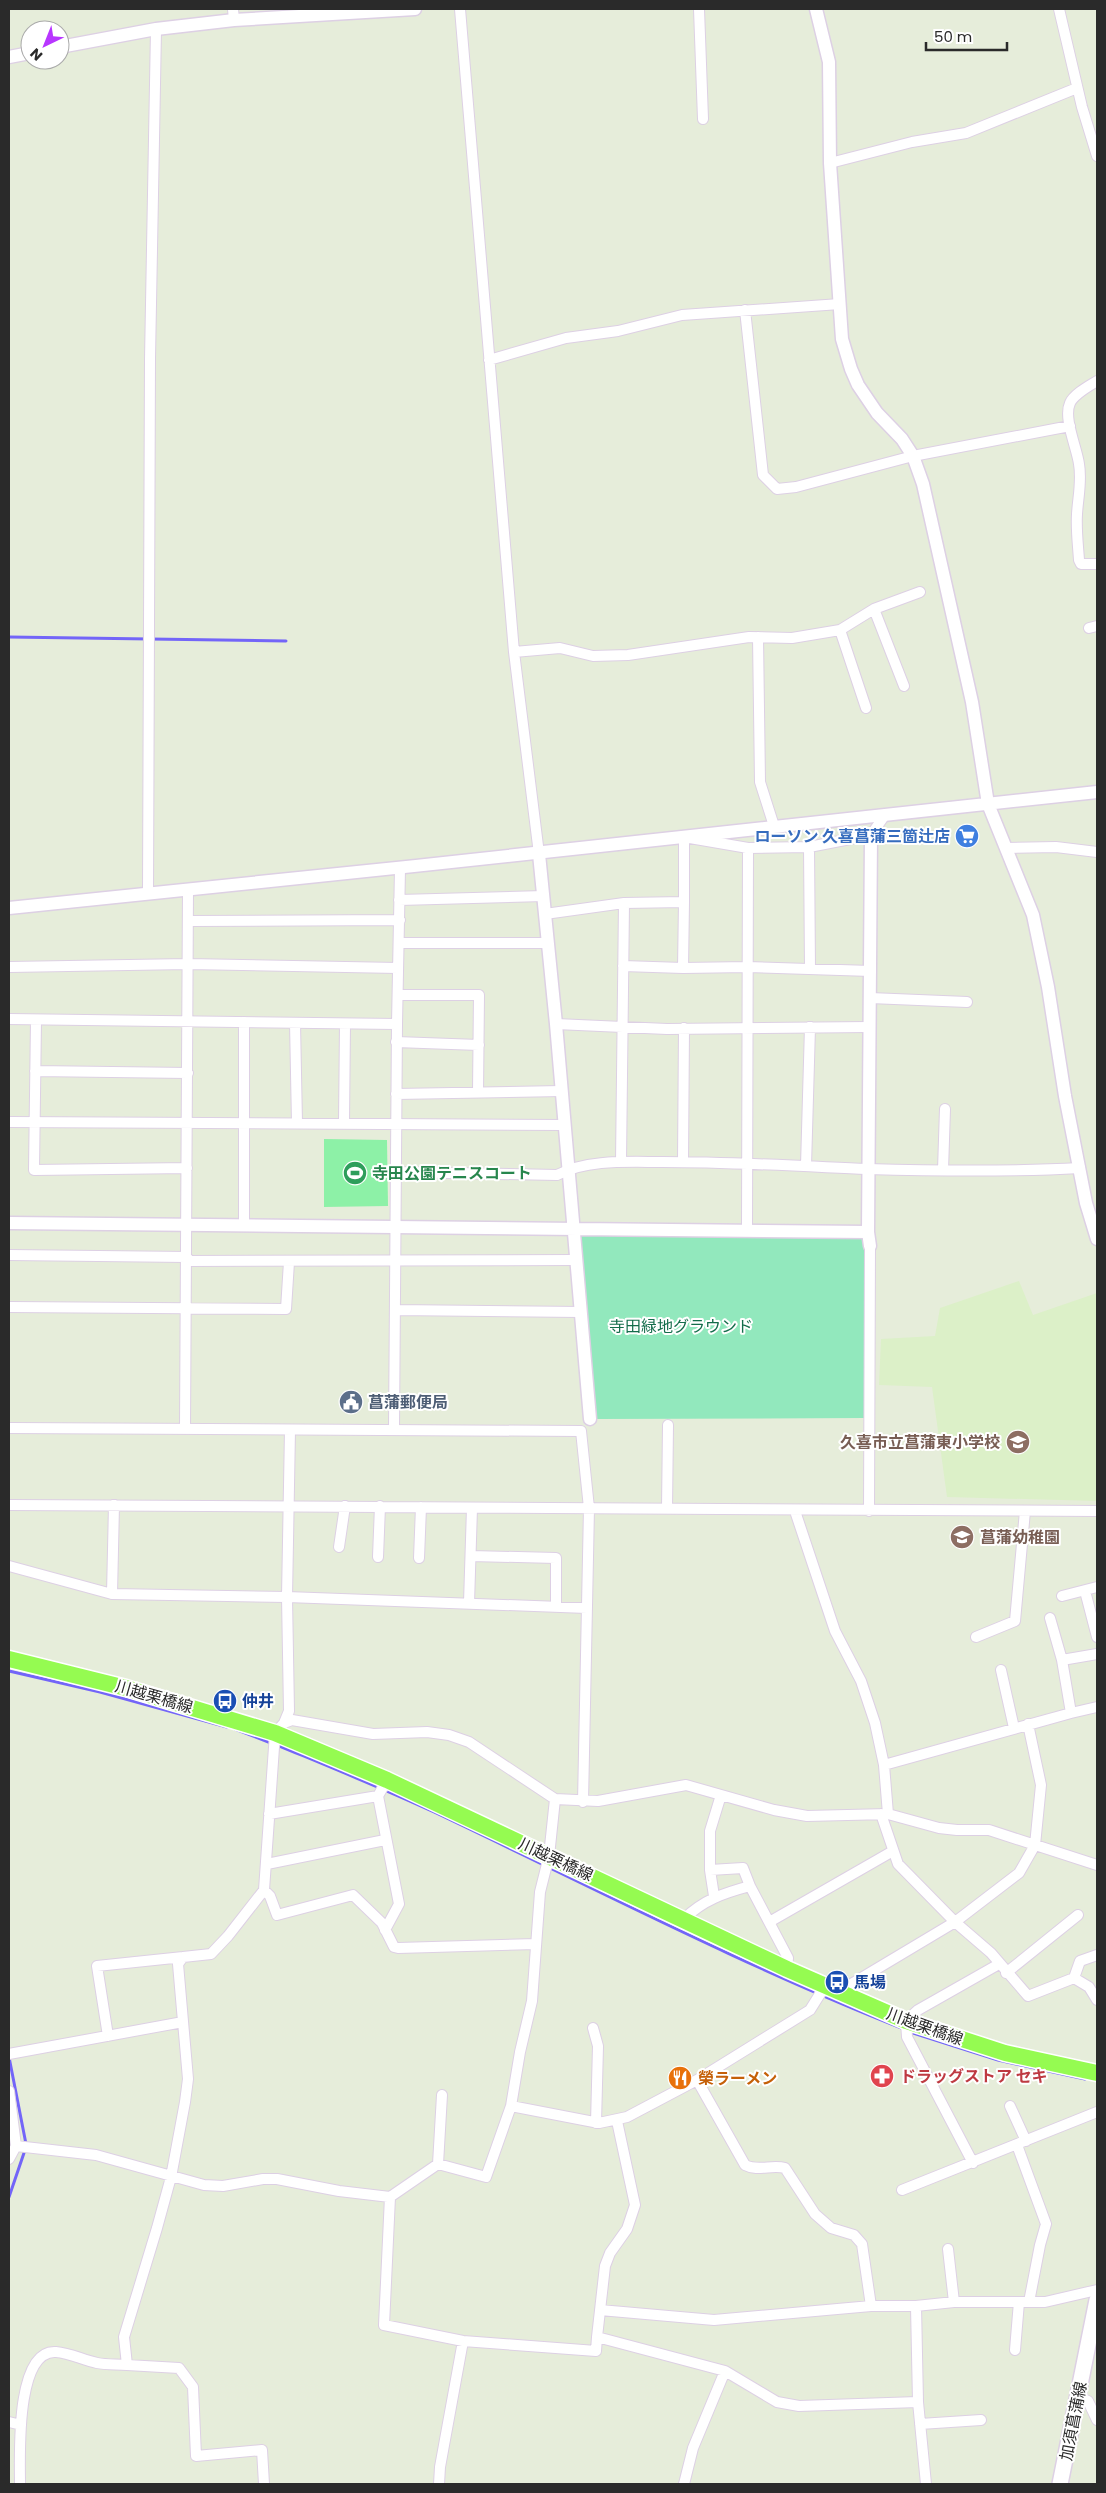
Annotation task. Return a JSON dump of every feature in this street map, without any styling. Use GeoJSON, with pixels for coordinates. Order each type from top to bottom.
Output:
{"type":"FeatureCollection","features":[{"type":"Feature","properties":{"kind":"main road","name":"川越栗橋線"},"geometry":{"type":"LineString","coordinates":[[9,1659],[280,1728],[786,1969],[906,2021],[1005,2053],[1097,2073]]}},
{"type":"Feature","properties":{"kind":"main road","name":"加須菖蒲線"},"geometry":{"type":"LineString","coordinates":[[1060,2484],[1097,2300]]}},
{"type":"Feature","properties":{"kind":"street"},"geometry":{"type":"LineString","coordinates":[[70,45],[234,14],[415,9]]}},
{"type":"Feature","properties":{"kind":"street"},"geometry":{"type":"LineString","coordinates":[[460,9],[514,652],[544,896],[590,1420]]}},
{"type":"Feature","properties":{"kind":"street"},"geometry":{"type":"LineString","coordinates":[[699,9],[703,119]]}},
{"type":"Feature","properties":{"kind":"street"},"geometry":{"type":"LineString","coordinates":[[816,9],[829,62],[830,164],[842,339],[858,385],[877,412],[902,439],[913,456],[923,484],[972,702],[988,804],[1033,915],[1048,987],[1065,1096],[1080,1168],[1095,1223],[1097,1239]]}},
{"type":"Feature","properties":{"kind":"street"},"geometry":{"type":"LineString","coordinates":[[1059,9],[1097,156]]}},
{"type":"Feature","properties":{"kind":"street"},"geometry":{"type":"LineString","coordinates":[[148,894],[150,359],[156,29]]}},
{"type":"Feature","properties":{"kind":"street"},"geometry":{"type":"LineString","coordinates":[[830,164],[912,142],[966,133],[1078,88]]}},
{"type":"Feature","properties":{"kind":"street"},"geometry":{"type":"LineString","coordinates":[[489,360],[566,338],[618,331],[682,315],[840,304]]}},
{"type":"Feature","properties":{"kind":"street"},"geometry":{"type":"LineString","coordinates":[[745,310],[764,475],[777,489],[796,486],[913,456],[1070,426]]}},
{"type":"Feature","properties":{"kind":"street"},"geometry":{"type":"LineString","coordinates":[[1097,381],[1070,402],[1070,426],[1079,462],[1081,483],[1076,526],[1079,560],[1084,566],[1097,564]]}},
{"type":"Feature","properties":{"kind":"street"},"geometry":{"type":"LineString","coordinates":[[514,652],[560,648],[593,656],[628,655],[758,637],[792,638],[840,630],[874,609],[920,592]]}},
{"type":"Feature","properties":{"kind":"street"},"geometry":{"type":"LineString","coordinates":[[874,609],[904,686]]}},
{"type":"Feature","properties":{"kind":"street"},"geometry":{"type":"LineString","coordinates":[[840,630],[866,708]]}},
{"type":"Feature","properties":{"kind":"street"},"geometry":{"type":"LineString","coordinates":[[758,637],[760,782],[774,826]]}},
{"type":"Feature","properties":{"kind":"street"},"geometry":{"type":"LineString","coordinates":[[9,908],[400,869],[774,826],[1097,792]]}},
{"type":"Feature","properties":{"kind":"street"},"geometry":{"type":"LineString","coordinates":[[869,1511],[870,1246],[868,1232],[870,1169],[871,835],[885,815]]}},
{"type":"Feature","properties":{"kind":"street"},"geometry":{"type":"LineString","coordinates":[[684,837],[748,848],[809,847],[871,835]]}},
{"type":"Feature","properties":{"kind":"street"},"geometry":{"type":"LineString","coordinates":[[683,968],[684,837]]}},
{"type":"Feature","properties":{"kind":"street"},"geometry":{"type":"LineString","coordinates":[[809,847],[810,969]]}},
{"type":"Feature","properties":{"kind":"street"},"geometry":{"type":"LineString","coordinates":[[1007,848],[1056,847],[1097,852]]}},
{"type":"Feature","properties":{"kind":"street"},"geometry":{"type":"LineString","coordinates":[[747,1229],[748,848]]}},
{"type":"Feature","properties":{"kind":"street"},"geometry":{"type":"LineString","coordinates":[[394,1430],[396,1024],[400,869]]}},
{"type":"Feature","properties":{"kind":"street"},"geometry":{"type":"LineString","coordinates":[[185,1429],[188,890]]}},
{"type":"Feature","properties":{"kind":"street"},"geometry":{"type":"LineString","coordinates":[[399,900],[544,896]]}},
{"type":"Feature","properties":{"kind":"street"},"geometry":{"type":"LineString","coordinates":[[545,914],[624,903],[684,902]]}},
{"type":"Feature","properties":{"kind":"street"},"geometry":{"type":"LineString","coordinates":[[621,1162],[624,903]]}},
{"type":"Feature","properties":{"kind":"street"},"geometry":{"type":"LineString","coordinates":[[188,921],[400,920]]}},
{"type":"Feature","properties":{"kind":"street"},"geometry":{"type":"LineString","coordinates":[[399,943],[548,943]]}},
{"type":"Feature","properties":{"kind":"street"},"geometry":{"type":"LineString","coordinates":[[9,966],[188,964],[398,968]]}},
{"type":"Feature","properties":{"kind":"street"},"geometry":{"type":"LineString","coordinates":[[623,966],[683,968],[747,967],[870,971]]}},
{"type":"Feature","properties":{"kind":"street"},"geometry":{"type":"LineString","coordinates":[[398,995],[479,995],[478,1093]]}},
{"type":"Feature","properties":{"kind":"street"},"geometry":{"type":"LineString","coordinates":[[870,998],[967,1002]]}},
{"type":"Feature","properties":{"kind":"street"},"geometry":{"type":"LineString","coordinates":[[9,1019],[396,1024]]}},
{"type":"Feature","properties":{"kind":"street"},"geometry":{"type":"LineString","coordinates":[[36,1020],[34,1170],[187,1168]]}},
{"type":"Feature","properties":{"kind":"street"},"geometry":{"type":"LineString","coordinates":[[244,1022],[244,1224]]}},
{"type":"Feature","properties":{"kind":"street"},"geometry":{"type":"LineString","coordinates":[[295,1023],[297,1123]]}},
{"type":"Feature","properties":{"kind":"street"},"geometry":{"type":"LineString","coordinates":[[344,1123],[345,1024]]}},
{"type":"Feature","properties":{"kind":"street"},"geometry":{"type":"LineString","coordinates":[[556,1024],[684,1028],[870,1027]]}},
{"type":"Feature","properties":{"kind":"street"},"geometry":{"type":"LineString","coordinates":[[806,1166],[810,1027]]}},
{"type":"Feature","properties":{"kind":"street"},"geometry":{"type":"LineString","coordinates":[[683,1162],[684,1028]]}},
{"type":"Feature","properties":{"kind":"street"},"geometry":{"type":"LineString","coordinates":[[396,1042],[479,1045]]}},
{"type":"Feature","properties":{"kind":"street"},"geometry":{"type":"LineString","coordinates":[[35,1071],[188,1073]]}},
{"type":"Feature","properties":{"kind":"street"},"geometry":{"type":"LineString","coordinates":[[396,1094],[562,1091]]}},
{"type":"Feature","properties":{"kind":"street"},"geometry":{"type":"LineString","coordinates":[[943,1170],[945,1109]]}},
{"type":"Feature","properties":{"kind":"street"},"geometry":{"type":"LineString","coordinates":[[9,1122],[564,1125]]}},
{"type":"Feature","properties":{"kind":"street"},"geometry":{"type":"LineString","coordinates":[[396,1172],[557,1175],[568,1169],[621,1162],[747,1163],[870,1169],[1019,1171],[1080,1168]]}},
{"type":"Feature","properties":{"kind":"street"},"geometry":{"type":"LineString","coordinates":[[9,1223],[747,1229],[868,1232]]}},
{"type":"Feature","properties":{"kind":"street"},"geometry":{"type":"LineString","coordinates":[[9,1255],[289,1262],[576,1260]]}},
{"type":"Feature","properties":{"kind":"street"},"geometry":{"type":"LineString","coordinates":[[9,1308],[286,1309],[289,1262]]}},
{"type":"Feature","properties":{"kind":"street"},"geometry":{"type":"LineString","coordinates":[[395,1310],[581,1312]]}},
{"type":"Feature","properties":{"kind":"street"},"geometry":{"type":"LineString","coordinates":[[667,1509],[668,1425]]}},
{"type":"Feature","properties":{"kind":"street"},"geometry":{"type":"LineString","coordinates":[[9,1428],[581,1431],[589,1508],[583,1802]]}},
{"type":"Feature","properties":{"kind":"street"},"geometry":{"type":"LineString","coordinates":[[108,2036],[97,1966],[211,1954],[228,1936],[264,1890],[269,1814],[280,1728],[289,1711],[287,1597],[290,1430]]}},
{"type":"Feature","properties":{"kind":"street"},"geometry":{"type":"LineString","coordinates":[[9,1505],[288,1505],[795,1511],[1097,1511]]}},
{"type":"Feature","properties":{"kind":"street"},"geometry":{"type":"LineString","coordinates":[[112,1594],[114,1505]]}},
{"type":"Feature","properties":{"kind":"street"},"geometry":{"type":"LineString","coordinates":[[339,1547],[345,1506]]}},
{"type":"Feature","properties":{"kind":"street"},"geometry":{"type":"LineString","coordinates":[[378,1557],[380,1506]]}},
{"type":"Feature","properties":{"kind":"street"},"geometry":{"type":"LineString","coordinates":[[419,1558],[422,1507]]}},
{"type":"Feature","properties":{"kind":"street"},"geometry":{"type":"LineString","coordinates":[[469,1603],[472,1508]]}},
{"type":"Feature","properties":{"kind":"street"},"geometry":{"type":"LineString","coordinates":[[795,1511],[835,1631],[861,1680],[876,1723],[884,1764],[884,1814],[898,1864],[955,1922],[991,1953],[1006,1973],[1028,1996],[1074,1978],[1080,1961],[1097,1956]]}},
{"type":"Feature","properties":{"kind":"street"},"geometry":{"type":"LineString","coordinates":[[976,1637],[1015,1621],[1025,1511]]}},
{"type":"Feature","properties":{"kind":"street"},"geometry":{"type":"LineString","coordinates":[[471,1556],[556,1558],[556,1606]]}},
{"type":"Feature","properties":{"kind":"street"},"geometry":{"type":"LineString","coordinates":[[9,1566],[112,1594],[287,1597],[587,1608]]}},
{"type":"Feature","properties":{"kind":"street"},"geometry":{"type":"LineString","coordinates":[[1062,1596],[1097,1587]]}},
{"type":"Feature","properties":{"kind":"street"},"geometry":{"type":"LineString","coordinates":[[1085,1591],[1097,1637]]}},
{"type":"Feature","properties":{"kind":"street"},"geometry":{"type":"LineString","coordinates":[[1050,1618],[1062,1660],[1070,1712]]}},
{"type":"Feature","properties":{"kind":"street"},"geometry":{"type":"LineString","coordinates":[[1062,1660],[1097,1654]]}},
{"type":"Feature","properties":{"kind":"street"},"geometry":{"type":"LineString","coordinates":[[1001,1670],[1014,1728]]}},
{"type":"Feature","properties":{"kind":"street"},"geometry":{"type":"LineString","coordinates":[[884,1764],[1070,1712],[1097,1707]]}},
{"type":"Feature","properties":{"kind":"street"},"geometry":{"type":"LineString","coordinates":[[280,1728],[292,1720],[373,1734],[427,1732],[449,1735],[469,1742],[555,1799],[583,1802],[686,1785],[807,1816],[884,1814],[939,1828],[989,1830],[1097,1865]]}},
{"type":"Feature","properties":{"kind":"street"},"geometry":{"type":"LineString","coordinates":[[843,1994],[848,1986],[955,1922],[1019,1872],[1035,1845],[1041,1785],[1028,1724]]}},
{"type":"Feature","properties":{"kind":"street"},"geometry":{"type":"LineString","coordinates":[[385,1930],[399,1904],[385,1840],[378,1796],[387,1780]]}},
{"type":"Feature","properties":{"kind":"street"},"geometry":{"type":"LineString","coordinates":[[714,1896],[710,1870],[710,1831],[721,1795]]}},
{"type":"Feature","properties":{"kind":"street"},"geometry":{"type":"LineString","coordinates":[[269,1814],[378,1796]]}},
{"type":"Feature","properties":{"kind":"street"},"geometry":{"type":"LineString","coordinates":[[16,2146],[96,2156],[204,2185],[223,2186],[263,2179],[277,2179],[338,2191],[390,2196],[438,2164],[486,2177],[511,2106],[520,2052],[532,2001],[540,1892],[549,1856],[555,1799]]}},
{"type":"Feature","properties":{"kind":"street"},"geometry":{"type":"LineString","coordinates":[[267,1864],[385,1840]]}},
{"type":"Feature","properties":{"kind":"street"},"geometry":{"type":"LineString","coordinates":[[770,1921],[894,1852]]}},
{"type":"Feature","properties":{"kind":"street"},"geometry":{"type":"LineString","coordinates":[[710,1870],[743,1868],[750,1886],[788,1958],[786,1969]]}},
{"type":"Feature","properties":{"kind":"street"},"geometry":{"type":"LineString","coordinates":[[684,1919],[693,1910],[714,1896],[750,1886]]}},
{"type":"Feature","properties":{"kind":"street"},"geometry":{"type":"LineString","coordinates":[[264,1890],[270,1896],[277,1915],[353,1895],[382,1922],[394,1946],[398,1948],[536,1944]]}},
{"type":"Feature","properties":{"kind":"street"},"geometry":{"type":"LineString","coordinates":[[1006,1973],[1078,1916]]}},
{"type":"Feature","properties":{"kind":"street"},"geometry":{"type":"LineString","coordinates":[[127,2365],[124,2337],[157,2228],[170,2177],[188,2079],[178,1964],[183,1958]]}},
{"type":"Feature","properties":{"kind":"street"},"geometry":{"type":"LineString","coordinates":[[973,2163],[907,2037],[906,2021],[918,2010],[999,1964]]}},
{"type":"Feature","properties":{"kind":"street"},"geometry":{"type":"LineString","coordinates":[[1074,1978],[1089,1987],[1097,2000]]}},
{"type":"Feature","properties":{"kind":"street"},"geometry":{"type":"LineString","coordinates":[[511,2106],[596,2123],[617,2121],[660,2101],[697,2080],[810,2010],[825,1986]]}},
{"type":"Feature","properties":{"kind":"street"},"geometry":{"type":"LineString","coordinates":[[9,2054],[183,2022]]}},
{"type":"Feature","properties":{"kind":"street"},"geometry":{"type":"LineString","coordinates":[[593,2028],[598,2046],[596,2123]]}},
{"type":"Feature","properties":{"kind":"street"},"geometry":{"type":"LineString","coordinates":[[697,2080],[745,2165],[751,2168],[776,2165],[785,2168],[815,2214],[831,2228],[854,2235],[862,2244],[872,2306]]}},
{"type":"Feature","properties":{"kind":"street"},"geometry":{"type":"LineString","coordinates":[[9,2091],[16,2146],[9,2159]]}},
{"type":"Feature","properties":{"kind":"street"},"geometry":{"type":"LineString","coordinates":[[438,2164],[442,2095]]}},
{"type":"Feature","properties":{"kind":"street"},"geometry":{"type":"LineString","coordinates":[[1010,2106],[1046,2224],[1024,2302],[1015,2350]]}},
{"type":"Feature","properties":{"kind":"street"},"geometry":{"type":"LineString","coordinates":[[902,2190],[1097,2112]]}},
{"type":"Feature","properties":{"kind":"street"},"geometry":{"type":"LineString","coordinates":[[390,2196],[384,2324],[464,2341],[596,2351],[605,2266],[610,2253],[627,2229],[635,2205],[617,2121]]}},
{"type":"Feature","properties":{"kind":"street"},"geometry":{"type":"LineString","coordinates":[[948,2249],[954,2302]]}},
{"type":"Feature","properties":{"kind":"street"},"geometry":{"type":"LineString","coordinates":[[600,2310],[714,2320],[872,2306],[916,2306],[954,2302],[1045,2302],[1097,2290]]}},
{"type":"Feature","properties":{"kind":"street"},"geometry":{"type":"LineString","coordinates":[[916,2306],[918,2402],[926,2484]]}},
{"type":"Feature","properties":{"kind":"street"},"geometry":{"type":"LineString","coordinates":[[597,2337],[725,2371],[777,2402],[799,2406],[918,2402]]}},
{"type":"Feature","properties":{"kind":"street"},"geometry":{"type":"LineString","coordinates":[[439,2484],[440,2467],[464,2341]]}},
{"type":"Feature","properties":{"kind":"street"},"geometry":{"type":"LineString","coordinates":[[20,2484],[22,2425],[27,2381],[37,2360],[42,2355],[56,2352],[97,2363],[179,2368],[193,2387],[196,2456],[262,2450],[264,2484]]}},
{"type":"Feature","properties":{"kind":"street"},"geometry":{"type":"LineString","coordinates":[[684,2484],[694,2448],[725,2371]]}},
{"type":"Feature","properties":{"kind":"street"},"geometry":{"type":"LineString","coordinates":[[1078,2396],[1088,2401],[1097,2420]]}},
{"type":"Feature","properties":{"kind":"street"},"geometry":{"type":"LineString","coordinates":[[920,2424],[981,2420]]}},
{"type":"Feature","properties":{"kind":"street"},"geometry":{"type":"LineString","coordinates":[[9,2422],[22,2425]]}},
{"type":"Feature","properties":{"kind":"shaded area","name":"久喜市立菖蒲東小学校"},"geometry":{"type":"Polygon","coordinates":[[[1019,1281],[1033,1315],[1097,1293],[1097,1501],[947,1497],[932,1387],[879,1385],[881,1339],[935,1336],[940,1308],[1019,1281]]]}},
{"type":"Feature","properties":{"kind":"green space","name":"寺田公園テニスコート"},"geometry":{"type":"Polygon","coordinates":[[[324,1139],[387,1140],[388,1206],[324,1207],[324,1139]]]}},
{"type":"Feature","properties":{"kind":"green space","name":"寺田緑地グラウンド"},"geometry":{"type":"Polygon","coordinates":[[[579,1231],[865,1236],[865,1418],[596,1419],[579,1231]]]}},
{"type":"Feature","properties":{"kind":"waterway"},"geometry":{"type":"LineString","coordinates":[[9,637],[286,641]]}},
{"type":"Feature","properties":{"kind":"waterway"},"geometry":{"type":"LineString","coordinates":[[9,1671],[100,1692],[227,1727]]}},
{"type":"Feature","properties":{"kind":"waterway"},"geometry":{"type":"LineString","coordinates":[[235,1729],[271,1743]]}},
{"type":"Feature","properties":{"kind":"waterway"},"geometry":{"type":"LineString","coordinates":[[277,1745],[414,1803],[667,1925],[844,2005],[904,2029]]}},
{"type":"Feature","properties":{"kind":"waterway"},"geometry":{"type":"LineString","coordinates":[[910,2032],[998,2060],[1085,2079]]}},
{"type":"Feature","properties":{"kind":"waterway"},"geometry":{"type":"LineString","coordinates":[[9,2057],[26,2144]]}},
{"type":"Feature","properties":{"kind":"waterway"},"geometry":{"type":"LineString","coordinates":[[9,2197],[25,2150]]}},
{"type":"Feature","properties":{"kind":"place","name":"ローソン 久喜菖蒲三箇辻店"},"geometry":{"type":"Point","coordinates":[967,836]}},
{"type":"Feature","properties":{"kind":"place","name":"寺田公園テニスコート"},"geometry":{"type":"Point","coordinates":[355,1173]}},
{"type":"Feature","properties":{"kind":"place","name":"菖蒲郵便局"},"geometry":{"type":"Point","coordinates":[351,1402]}},
{"type":"Feature","properties":{"kind":"place","name":"久喜市立菖蒲東小学校"},"geometry":{"type":"Point","coordinates":[1018,1442]}},
{"type":"Feature","properties":{"kind":"place","name":"菖蒲幼稚園"},"geometry":{"type":"Point","coordinates":[962,1537]}},
{"type":"Feature","properties":{"kind":"place","name":"仲井"},"geometry":{"type":"Point","coordinates":[225,1701]}},
{"type":"Feature","properties":{"kind":"place","name":"馬場"},"geometry":{"type":"Point","coordinates":[837,1982]}},
{"type":"Feature","properties":{"kind":"place","name":"ドラッグストア セキ"},"geometry":{"type":"Point","coordinates":[882,2076]}},
{"type":"Feature","properties":{"kind":"place","name":"榮ラーメン"},"geometry":{"type":"Point","coordinates":[680,2078]}}]}
